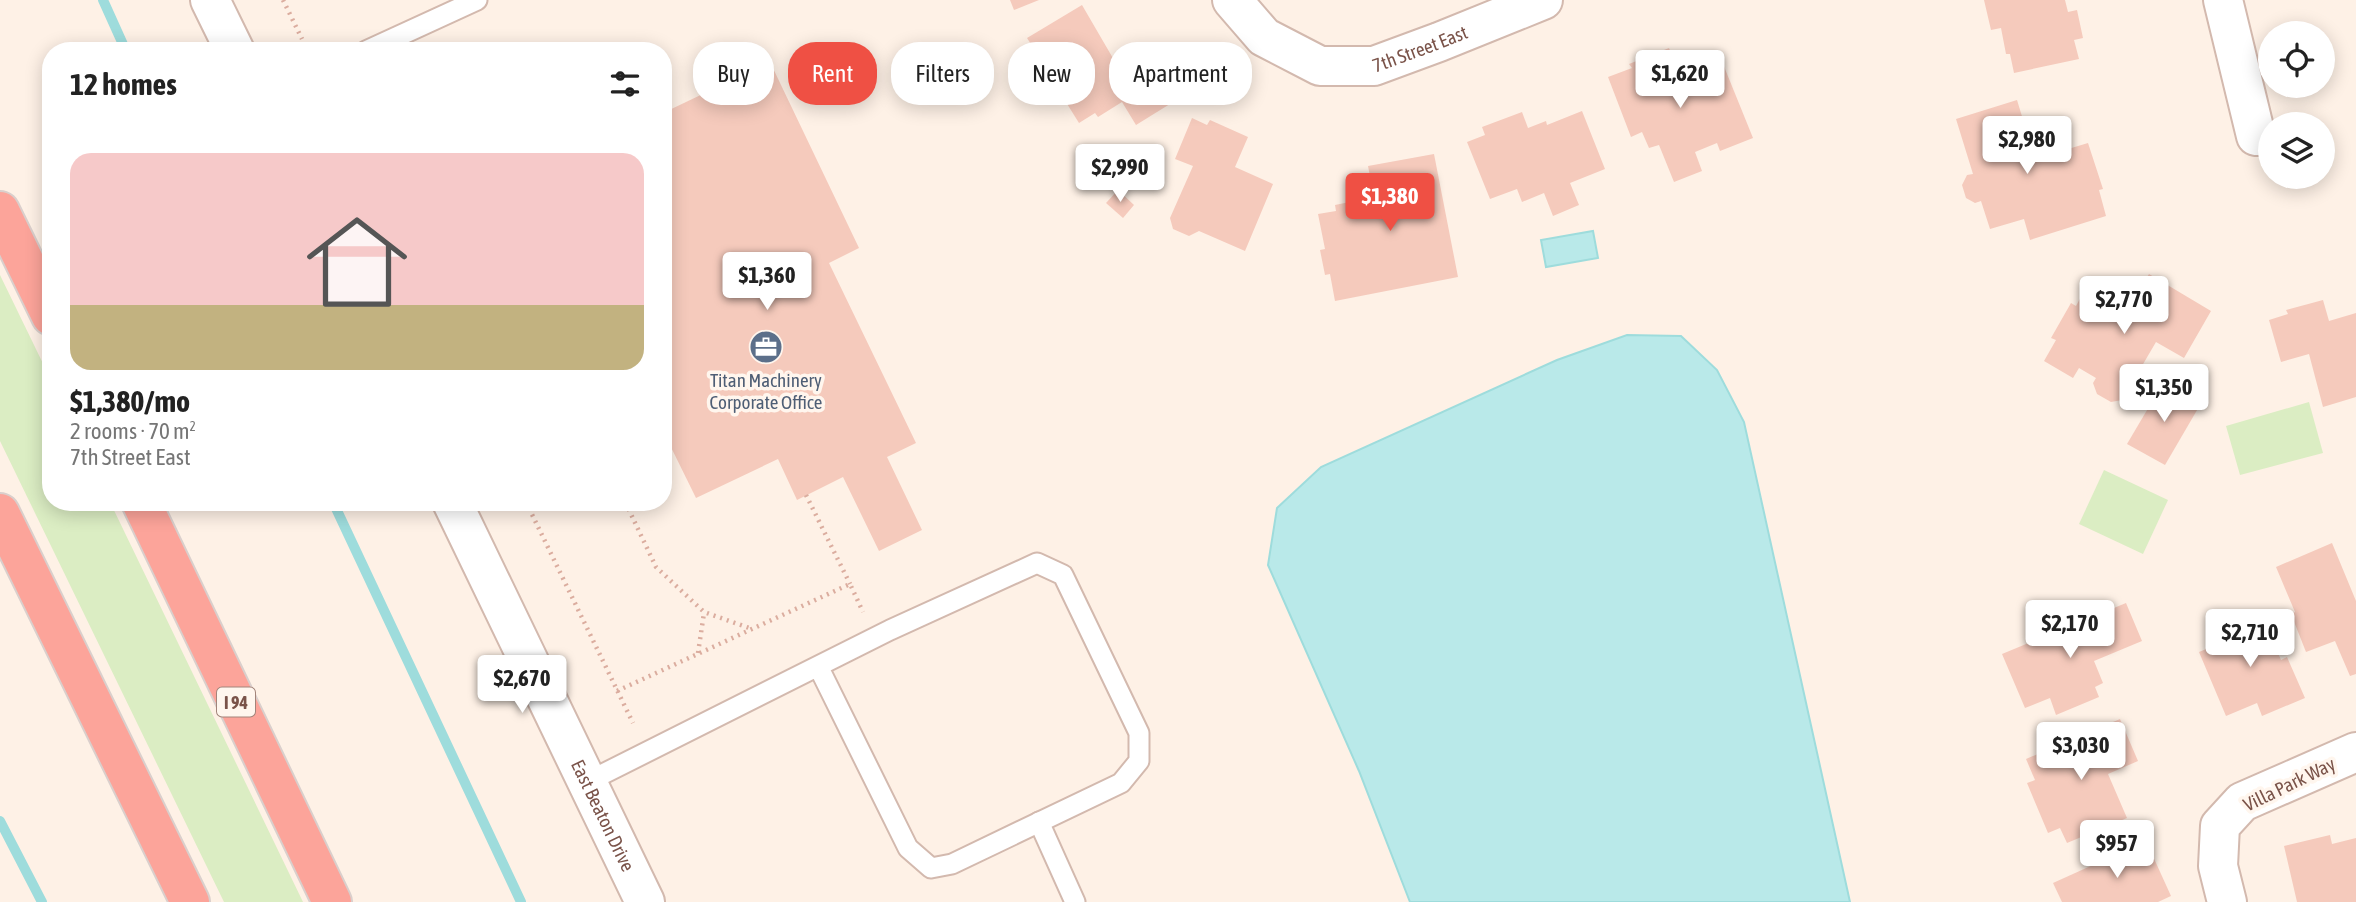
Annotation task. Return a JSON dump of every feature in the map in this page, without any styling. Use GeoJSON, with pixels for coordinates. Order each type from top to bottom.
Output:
{"type":"FeatureCollection","features":[{"type":"Feature","properties":{"kind":"highway"},"geometry":{"type":"LineString","coordinates":[[0,211],[42,297]]}},
{"type":"Feature","properties":{"kind":"highway","name":"I 94"},"geometry":{"type":"LineString","coordinates":[[145,511],[331,902]]}},
{"type":"Feature","properties":{"kind":"highway"},"geometry":{"type":"LineString","coordinates":[[0,513],[190,902]]}},
{"type":"Feature","properties":{"kind":"street"},"geometry":{"type":"LineString","coordinates":[[210,0],[231,42]]}},
{"type":"Feature","properties":{"kind":"street","name":"7th Street East"},"geometry":{"type":"LineString","coordinates":[[1232,0],[1264,37],[1320,66],[1374,66],[1439,43],[1543,0]]}},
{"type":"Feature","properties":{"kind":"street"},"geometry":{"type":"LineString","coordinates":[[2223,0],[2256,136]]}},
{"type":"Feature","properties":{"kind":"street","name":"East Beaton Drive"},"geometry":{"type":"LineString","coordinates":[[456,511],[645,902]]}},
{"type":"Feature","properties":{"kind":"street","name":"Villa Park Way"},"geometry":{"type":"LineString","coordinates":[[2227,902],[2218,866],[2220,826],[2242,803],[2356,752]]}},
{"type":"Feature","properties":{"kind":"lane"},"geometry":{"type":"LineString","coordinates":[[386,42],[477,0]]}},
{"type":"Feature","properties":{"kind":"lane"},"geometry":{"type":"LineString","coordinates":[[587,782],[875,637],[1037,563],[1063,575],[1139,733],[1139,761],[1121,783],[952,864],[931,869],[908,848],[818,666]]}},
{"type":"Feature","properties":{"kind":"lane"},"geometry":{"type":"LineString","coordinates":[[1039,822],[1075,902]]}},
{"type":"Feature","properties":{"kind":"path"},"geometry":{"type":"LineString","coordinates":[[283,0],[302,39]]}},
{"type":"Feature","properties":{"kind":"path"},"geometry":{"type":"LineString","coordinates":[[806,495],[875,637]]}},
{"type":"Feature","properties":{"kind":"path"},"geometry":{"type":"LineString","coordinates":[[530,511],[633,723]]}},
{"type":"Feature","properties":{"kind":"path"},"geometry":{"type":"LineString","coordinates":[[629,511],[656,567],[704,612],[753,629]]}},
{"type":"Feature","properties":{"kind":"path"},"geometry":{"type":"LineString","coordinates":[[618,691],[850,584]]}},
{"type":"Feature","properties":{"kind":"path"},"geometry":{"type":"LineString","coordinates":[[698,654],[704,612]]}},
{"type":"Feature","properties":{"kind":"green space"},"geometry":{"type":"Polygon","coordinates":[[[0,275],[42,361],[42,511],[114,511],[303,902],[224,902],[0,441],[0,275]]]}},
{"type":"Feature","properties":{"kind":"green space"},"geometry":{"type":"Polygon","coordinates":[[[2309,402],[2323,453],[2240,475],[2226,426],[2309,402]]]}},
{"type":"Feature","properties":{"kind":"green space"},"geometry":{"type":"Polygon","coordinates":[[[2104,470],[2168,500],[2143,554],[2079,524],[2104,470]]]}},
{"type":"Feature","properties":{"kind":"water"},"geometry":{"type":"Polygon","coordinates":[[[1593,231],[1598,258],[1546,267],[1541,240],[1593,231]]]}},
{"type":"Feature","properties":{"kind":"water"},"geometry":{"type":"Polygon","coordinates":[[[1627,335],[1681,336],[1717,370],[1744,422],[1850,902],[1410,902],[1359,771],[1268,565],[1277,508],[1321,467],[1557,360],[1627,335]]]}},
{"type":"Feature","properties":{"kind":"building"},"geometry":{"type":"Polygon","coordinates":[[[1010,0],[1039,0],[1014,10],[1010,0]]]}},
{"type":"Feature","properties":{"kind":"building"},"geometry":{"type":"Polygon","coordinates":[[[1984,0],[2065,0],[2068,12],[2077,10],[2083,38],[2074,40],[2079,59],[2014,73],[2010,54],[2006,54],[2001,28],[1991,30],[1984,0]]]}},
{"type":"Feature","properties":{"kind":"building"},"geometry":{"type":"Polygon","coordinates":[[[1082,5],[1109,51],[1109,105],[1117,105],[1098,117],[1095,113],[1079,123],[1068,105],[1095,105],[1095,42],[1030,42],[1027,38],[1082,5]]]}},
{"type":"Feature","properties":{"kind":"building"},"geometry":{"type":"Polygon","coordinates":[[[1669,48],[1684,86],[1699,80],[1695,69],[1721,59],[1753,138],[1720,151],[1717,143],[1695,152],[1702,171],[1674,182],[1659,145],[1649,148],[1642,132],[1631,137],[1608,77],[1632,68],[1629,64],[1669,48]]]}},
{"type":"Feature","properties":{"kind":"building","name":"Titan Machinery Corporate Office"},"geometry":{"type":"Polygon","coordinates":[[[774,70],[788,105],[791,105],[859,248],[829,263],[916,443],[887,457],[922,530],[879,551],[843,477],[797,500],[778,459],[696,498],[672,449],[672,109],[693,99],[693,105],[774,105],[774,70]]]}},
{"type":"Feature","properties":{"kind":"building"},"geometry":{"type":"Polygon","coordinates":[[[2017,100],[2035,159],[2088,143],[2103,189],[2099,190],[2106,216],[2030,240],[2024,219],[1990,229],[1981,201],[1975,203],[1966,198],[1962,185],[1967,175],[1973,174],[1956,119],[2017,100]]]}},
{"type":"Feature","properties":{"kind":"building"},"geometry":{"type":"Polygon","coordinates":[[[1124,105],[1168,105],[1136,125],[1124,105]]]}},
{"type":"Feature","properties":{"kind":"building"},"geometry":{"type":"Polygon","coordinates":[[[1582,111],[1605,169],[1570,183],[1579,205],[1553,216],[1544,193],[1522,202],[1517,189],[1490,199],[1467,142],[1485,135],[1482,127],[1522,112],[1528,128],[1546,121],[1547,125],[1582,111]]]}},
{"type":"Feature","properties":{"kind":"building"},"geometry":{"type":"Polygon","coordinates":[[[1192,118],[1207,125],[1210,120],[1248,137],[1235,167],[1273,184],[1245,251],[1199,231],[1189,236],[1173,229],[1170,218],[1193,166],[1175,159],[1192,118]]]}},
{"type":"Feature","properties":{"kind":"building"},"geometry":{"type":"Polygon","coordinates":[[[1434,154],[1458,277],[1335,301],[1330,274],[1325,275],[1320,250],[1325,249],[1318,214],[1336,211],[1335,205],[1374,197],[1368,166],[1434,154]]]}},
{"type":"Feature","properties":{"kind":"building"},"geometry":{"type":"Polygon","coordinates":[[[1118,190],[1134,205],[1123,218],[1106,203],[1118,190]]]}},
{"type":"Feature","properties":{"kind":"building"},"geometry":{"type":"Polygon","coordinates":[[[2149,274],[2211,311],[2184,358],[2156,342],[2122,400],[2111,402],[2097,394],[2093,383],[2096,378],[2079,368],[2073,378],[2044,361],[2056,340],[2051,338],[2071,303],[2076,306],[2082,295],[2105,308],[2110,300],[2127,310],[2149,274]]]}},
{"type":"Feature","properties":{"kind":"building"},"geometry":{"type":"Polygon","coordinates":[[[2323,300],[2329,321],[2356,313],[2356,397],[2323,407],[2309,354],[2281,362],[2269,320],[2288,314],[2286,310],[2323,300]]]}},
{"type":"Feature","properties":{"kind":"building"},"geometry":{"type":"Polygon","coordinates":[[[2163,383],[2200,405],[2165,465],[2127,444],[2163,383]]]}},
{"type":"Feature","properties":{"kind":"building"},"geometry":{"type":"Polygon","coordinates":[[[2332,543],[2356,601],[2356,674],[2350,676],[2335,641],[2306,652],[2291,614],[2295,612],[2276,567],[2332,543]]]}},
{"type":"Feature","properties":{"kind":"building"},"geometry":{"type":"Polygon","coordinates":[[[2126,603],[2142,641],[2094,661],[2103,683],[2095,687],[2099,697],[2056,715],[2050,698],[2025,708],[2002,654],[2126,603]]]}},
{"type":"Feature","properties":{"kind":"building"},"geometry":{"type":"Polygon","coordinates":[[[2261,613],[2281,660],[2287,657],[2305,698],[2262,716],[2257,703],[2226,716],[2199,652],[2221,643],[2216,632],[2261,613]]]}},
{"type":"Feature","properties":{"kind":"building"},"geometry":{"type":"Polygon","coordinates":[[[2120,719],[2138,761],[2108,774],[2127,818],[2067,843],[2060,828],[2048,833],[2027,783],[2035,780],[2026,759],[2120,719]]]}},
{"type":"Feature","properties":{"kind":"building"},"geometry":{"type":"Polygon","coordinates":[[[2330,835],[2332,844],[2356,838],[2356,902],[2297,902],[2284,846],[2330,835]]]}},
{"type":"Feature","properties":{"kind":"building"},"geometry":{"type":"Polygon","coordinates":[[[2146,841],[2171,896],[2158,902],[2062,902],[2053,883],[2146,841]]]}},
{"type":"Feature","properties":{"kind":"waterway"},"geometry":{"type":"LineString","coordinates":[[103,0],[122,42]]}},
{"type":"Feature","properties":{"kind":"waterway"},"geometry":{"type":"LineString","coordinates":[[337,511],[521,902]]}},
{"type":"Feature","properties":{"kind":"waterway"},"geometry":{"type":"LineString","coordinates":[[0,821],[42,902]]}},
{"type":"Feature","properties":{"kind":"place","name":"Titan Machinery Corporate Office"},"geometry":{"type":"Point","coordinates":[766,347]}}]}
